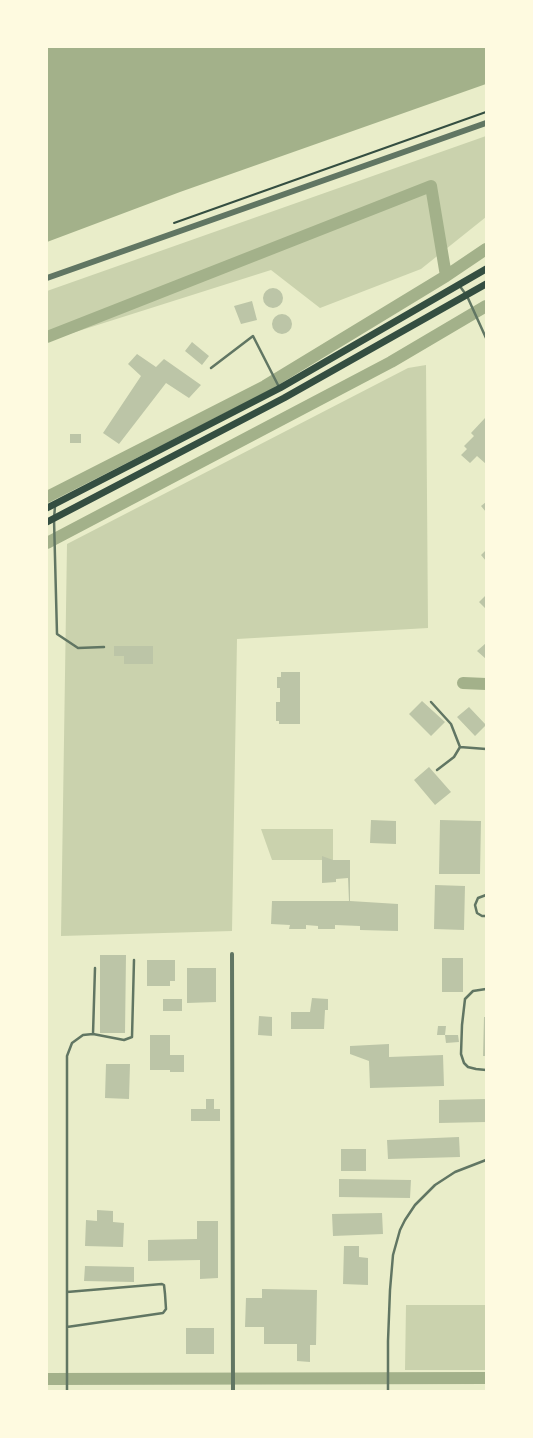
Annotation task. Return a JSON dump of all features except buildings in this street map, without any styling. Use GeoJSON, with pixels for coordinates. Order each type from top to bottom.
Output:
{"type":"FeatureCollection","features":[{"type":"Feature","properties":{"kind":"main road"},"geometry":{"type":"LineString","coordinates":[[47,508],[280,388],[486,269]]}},
{"type":"Feature","properties":{"kind":"main road"},"geometry":{"type":"LineString","coordinates":[[50,520],[284,398],[486,284]]}},
{"type":"Feature","properties":{"kind":"street"},"geometry":{"type":"LineString","coordinates":[[47,278],[486,123]]}},
{"type":"Feature","properties":{"kind":"street"},"geometry":{"type":"LineString","coordinates":[[232,954],[233,1389]]}},
{"type":"Feature","properties":{"kind":"lane"},"geometry":{"type":"LineString","coordinates":[[459,285],[466,296],[486,338]]}},
{"type":"Feature","properties":{"kind":"lane"},"geometry":{"type":"LineString","coordinates":[[211,368],[254,336],[280,388]]}},
{"type":"Feature","properties":{"kind":"lane"},"geometry":{"type":"LineString","coordinates":[[56,503],[50,520],[55,530],[57,634],[78,648],[104,647]]}},
{"type":"Feature","properties":{"kind":"lane"},"geometry":{"type":"LineString","coordinates":[[431,702],[451,724],[460,747]]}},
{"type":"Feature","properties":{"kind":"lane"},"geometry":{"type":"LineString","coordinates":[[460,747],[486,749]]}},
{"type":"Feature","properties":{"kind":"lane"},"geometry":{"type":"LineString","coordinates":[[438,770],[454,757],[460,747]]}},
{"type":"Feature","properties":{"kind":"lane"},"geometry":{"type":"LineString","coordinates":[[486,896],[478,898],[475,905],[478,913],[482,916],[486,916]]}},
{"type":"Feature","properties":{"kind":"lane"},"geometry":{"type":"LineString","coordinates":[[67,1391],[67,1056],[72,1043],[83,1035],[93,1034],[124,1040],[132,1037],[134,960]]}},
{"type":"Feature","properties":{"kind":"lane"},"geometry":{"type":"LineString","coordinates":[[93,1034],[95,968]]}},
{"type":"Feature","properties":{"kind":"lane"},"geometry":{"type":"LineString","coordinates":[[486,988],[473,992],[465,999],[461,1049],[464,1063],[468,1067],[486,1070]]}},
{"type":"Feature","properties":{"kind":"lane"},"geometry":{"type":"LineString","coordinates":[[388,1390],[388,1341],[391,1276],[393,1255],[400,1230],[416,1205],[435,1185],[455,1172],[486,1160]]}},
{"type":"Feature","properties":{"kind":"lane"},"geometry":{"type":"LineString","coordinates":[[67,1292],[162,1284],[166,1309],[163,1313],[67,1327]]}},
{"type":"Feature","properties":{"kind":"path"},"geometry":{"type":"LineString","coordinates":[[174,223],[486,112]]}},
{"type":"Feature","properties":{"kind":"shaded area"},"geometry":{"type":"Polygon","coordinates":[[[47,47],[486,47],[486,84],[180,192],[47,242],[47,47]]]}},
{"type":"Feature","properties":{"kind":"shaded area"},"geometry":{"type":"Polygon","coordinates":[[[486,136],[486,217],[421,269],[320,308],[271,270],[47,341],[47,291],[486,136]]]}},
{"type":"Feature","properties":{"kind":"shaded area"},"geometry":{"type":"Polygon","coordinates":[[[426,365],[428,628],[237,639],[232,931],[61,936],[67,544],[408,368],[426,365]]]}},
{"type":"Feature","properties":{"kind":"shaded area"},"geometry":{"type":"Polygon","coordinates":[[[261,829],[333,829],[333,860],[272,860],[261,829]]]}},
{"type":"Feature","properties":{"kind":"shaded area"},"geometry":{"type":"Polygon","coordinates":[[[406,1305],[486,1305],[486,1370],[405,1370],[406,1305]]]}},
{"type":"Feature","properties":{"kind":"waterway"},"geometry":{"type":"LineString","coordinates":[[47,337],[431,186],[446,276]]}},
{"type":"Feature","properties":{"kind":"waterway"},"geometry":{"type":"LineString","coordinates":[[47,497],[265,386],[446,276],[486,249]]}},
{"type":"Feature","properties":{"kind":"waterway"},"geometry":{"type":"LineString","coordinates":[[47,543],[391,362],[486,306]]}},
{"type":"Feature","properties":{"kind":"waterway"},"geometry":{"type":"LineString","coordinates":[[463,683],[486,684]]}},
{"type":"Feature","properties":{"kind":"waterway"},"geometry":{"type":"LineString","coordinates":[[47,1379],[486,1378]]}}]}
